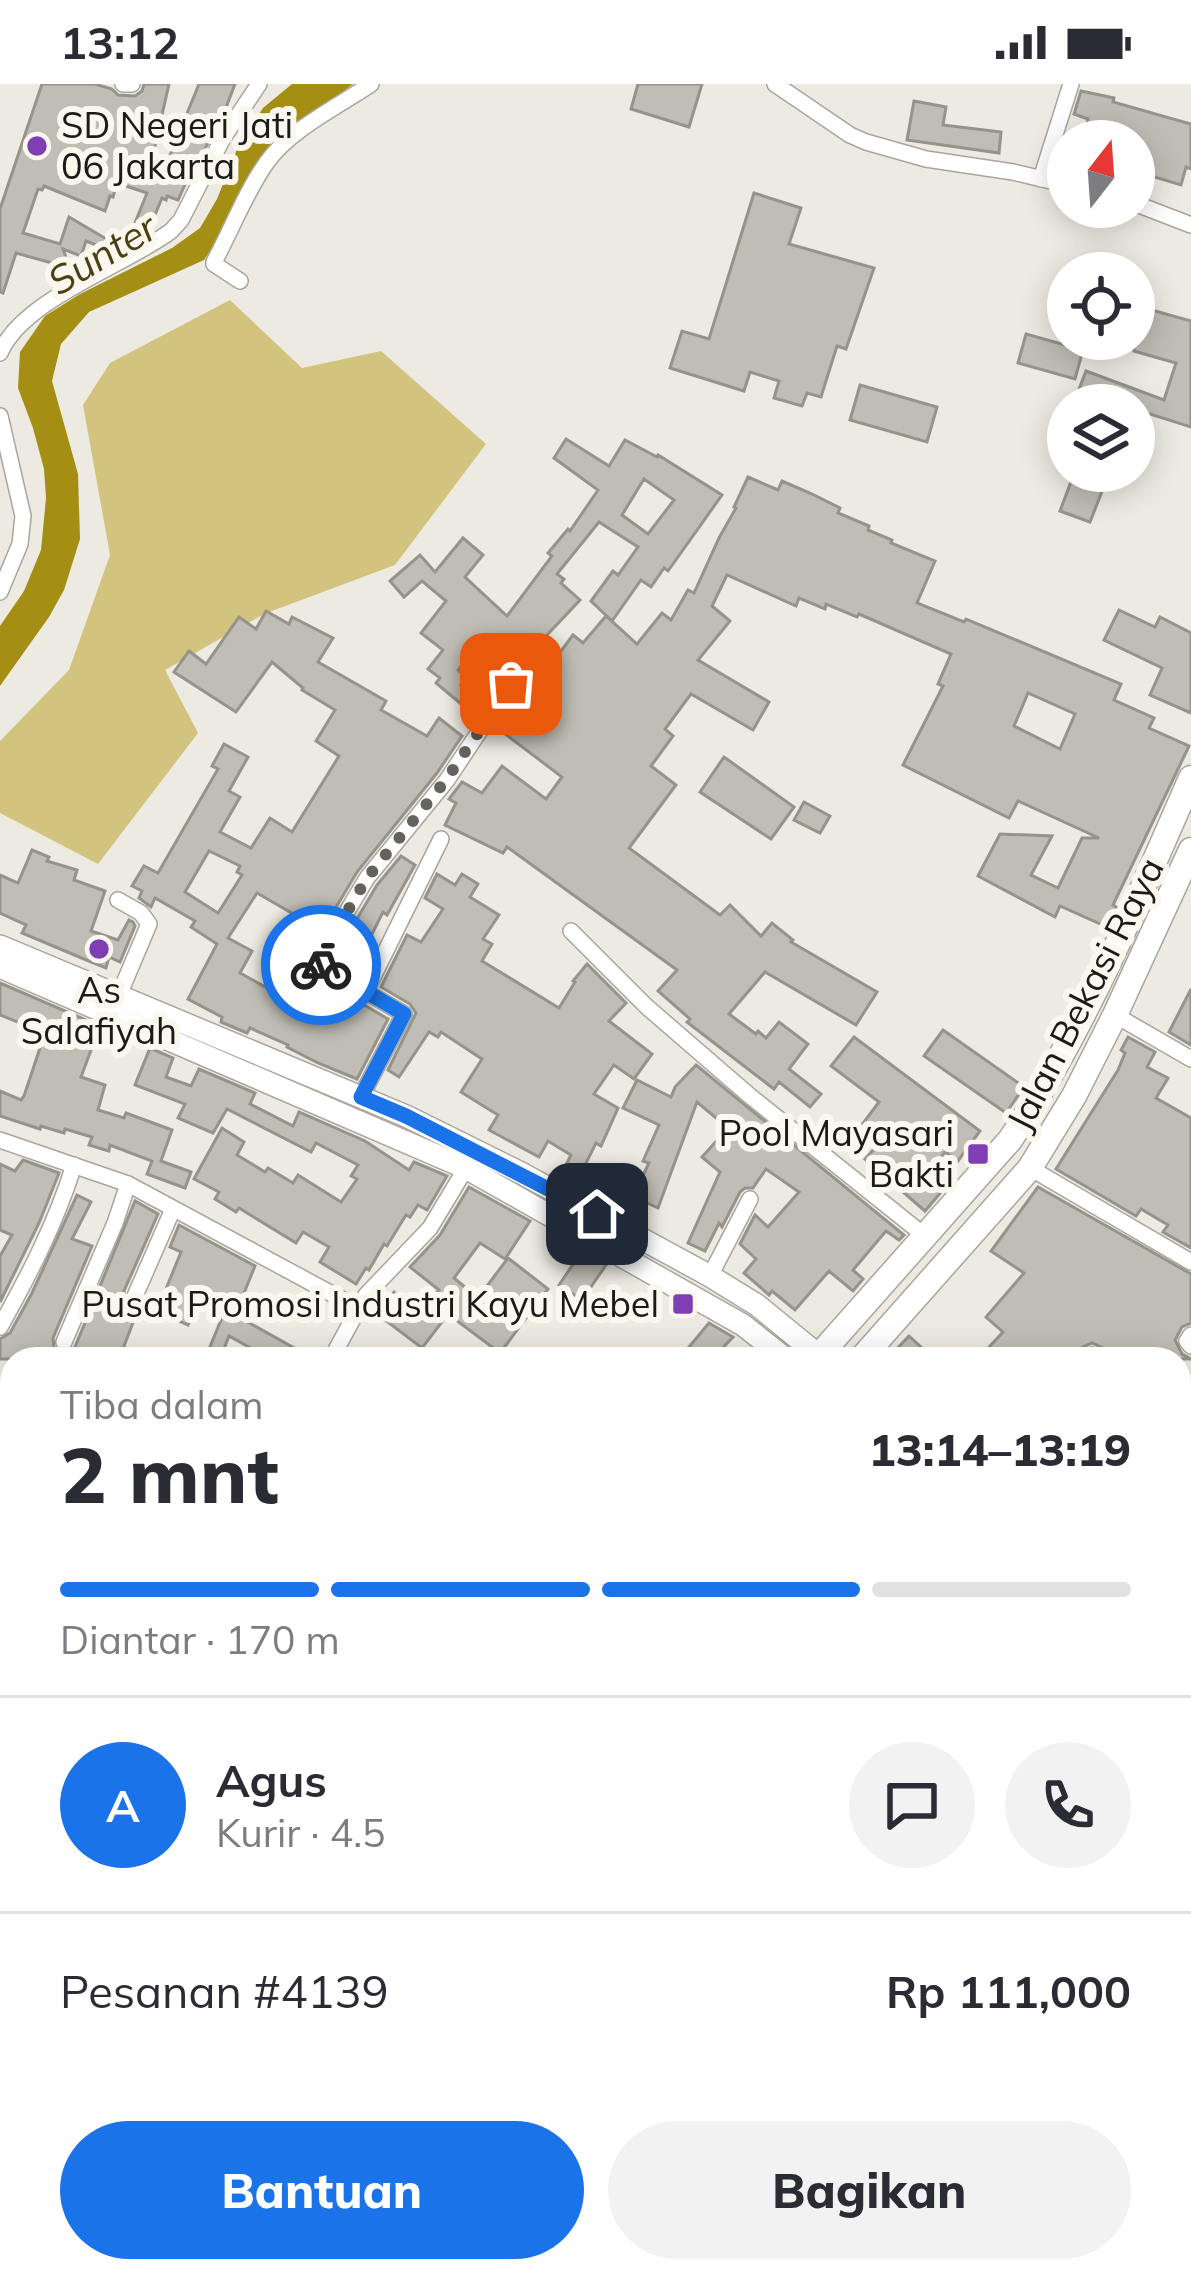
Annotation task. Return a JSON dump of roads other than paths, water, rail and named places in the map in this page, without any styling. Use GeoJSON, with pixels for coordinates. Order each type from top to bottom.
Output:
{"type":"FeatureCollection","features":[{"type":"Feature","properties":{"kind":"main road","name":"Jalan Bekasi Raya"},"geometry":{"type":"LineString","coordinates":[[829,1347],[1010,1140],[1048,1079],[1191,778]]}},
{"type":"Feature","properties":{"kind":"main road","name":"Jalan Bekasi Raya"},"geometry":{"type":"LineString","coordinates":[[872,1347],[1030,1168],[1115,1016],[1191,850]]}},
{"type":"Feature","properties":{"kind":"street"},"geometry":{"type":"LineString","coordinates":[[240,281],[214,262],[269,159],[305,128],[371,84]]}},
{"type":"Feature","properties":{"kind":"street"},"geometry":{"type":"LineString","coordinates":[[775,84],[866,142],[926,159],[1047,180]]}},
{"type":"Feature","properties":{"kind":"street"},"geometry":{"type":"LineString","coordinates":[[1041,178],[1071,84]]}},
{"type":"Feature","properties":{"kind":"street"},"geometry":{"type":"LineString","coordinates":[[0,352],[34,312],[181,220],[249,88]]}},
{"type":"Feature","properties":{"kind":"street"},"geometry":{"type":"LineString","coordinates":[[1155,211],[1191,225]]}},
{"type":"Feature","properties":{"kind":"street"},"geometry":{"type":"LineString","coordinates":[[0,416],[22,516],[20,544],[0,592]]}},
{"type":"Feature","properties":{"kind":"street"},"geometry":{"type":"LineString","coordinates":[[361,1097],[404,1018],[320,965],[321,956],[367,878],[446,780],[511,684]]}},
{"type":"Feature","properties":{"kind":"street"},"geometry":{"type":"LineString","coordinates":[[366,991],[441,839]]}},
{"type":"Feature","properties":{"kind":"street"},"geometry":{"type":"LineString","coordinates":[[118,900],[141,913],[149,924],[118,995]]}},
{"type":"Feature","properties":{"kind":"street"},"geometry":{"type":"LineString","coordinates":[[572,931],[647,1007],[750,1096],[925,1236]]}},
{"type":"Feature","properties":{"kind":"street"},"geometry":{"type":"LineString","coordinates":[[0,946],[406,1116],[770,1347]]}},
{"type":"Feature","properties":{"kind":"street"},"geometry":{"type":"LineString","coordinates":[[0,968],[466,1168],[516,1183],[710,1276],[757,1305],[807,1347]]}},
{"type":"Feature","properties":{"kind":"street"},"geometry":{"type":"LineString","coordinates":[[1115,1016],[1191,1059]]}},
{"type":"Feature","properties":{"kind":"street"},"geometry":{"type":"LineString","coordinates":[[0,1140],[128,1184],[358,1308]]}},
{"type":"Feature","properties":{"kind":"street"},"geometry":{"type":"LineString","coordinates":[[0,1327],[36,1261],[74,1166]]}},
{"type":"Feature","properties":{"kind":"street"},"geometry":{"type":"LineString","coordinates":[[339,1347],[358,1308],[430,1228],[466,1168]]}},
{"type":"Feature","properties":{"kind":"street"},"geometry":{"type":"LineString","coordinates":[[1030,1168],[1191,1262]]}},
{"type":"Feature","properties":{"kind":"street"},"geometry":{"type":"LineString","coordinates":[[64,1342],[128,1184]]}},
{"type":"Feature","properties":{"kind":"street"},"geometry":{"type":"LineString","coordinates":[[710,1276],[750,1199]]}},
{"type":"Feature","properties":{"kind":"street"},"geometry":{"type":"LineString","coordinates":[[135,1296],[172,1209]]}},
{"type":"Feature","properties":{"kind":"street"},"geometry":{"type":"LineString","coordinates":[[1191,1335],[1187,1341],[1191,1346]]}},
{"type":"Feature","properties":{"kind":"place","name":"SD Negeri Jati 06 Jakarta"},"geometry":{"type":"Point","coordinates":[37,146]}},
{"type":"Feature","properties":{"kind":"place","name":"As Salafiyah"},"geometry":{"type":"Point","coordinates":[99,949]}},
{"type":"Feature","properties":{"kind":"place","name":"Pool Mayasari Bakti"},"geometry":{"type":"Point","coordinates":[978,1154]}},
{"type":"Feature","properties":{"kind":"place","name":"Pusat Promosi Industri Kayu Mebel"},"geometry":{"type":"Point","coordinates":[683,1304]}},
{"type":"Feature","properties":{"kind":"water label","name":"Sunter"},"geometry":{"type":"Point","coordinates":[102,254]}}]}
